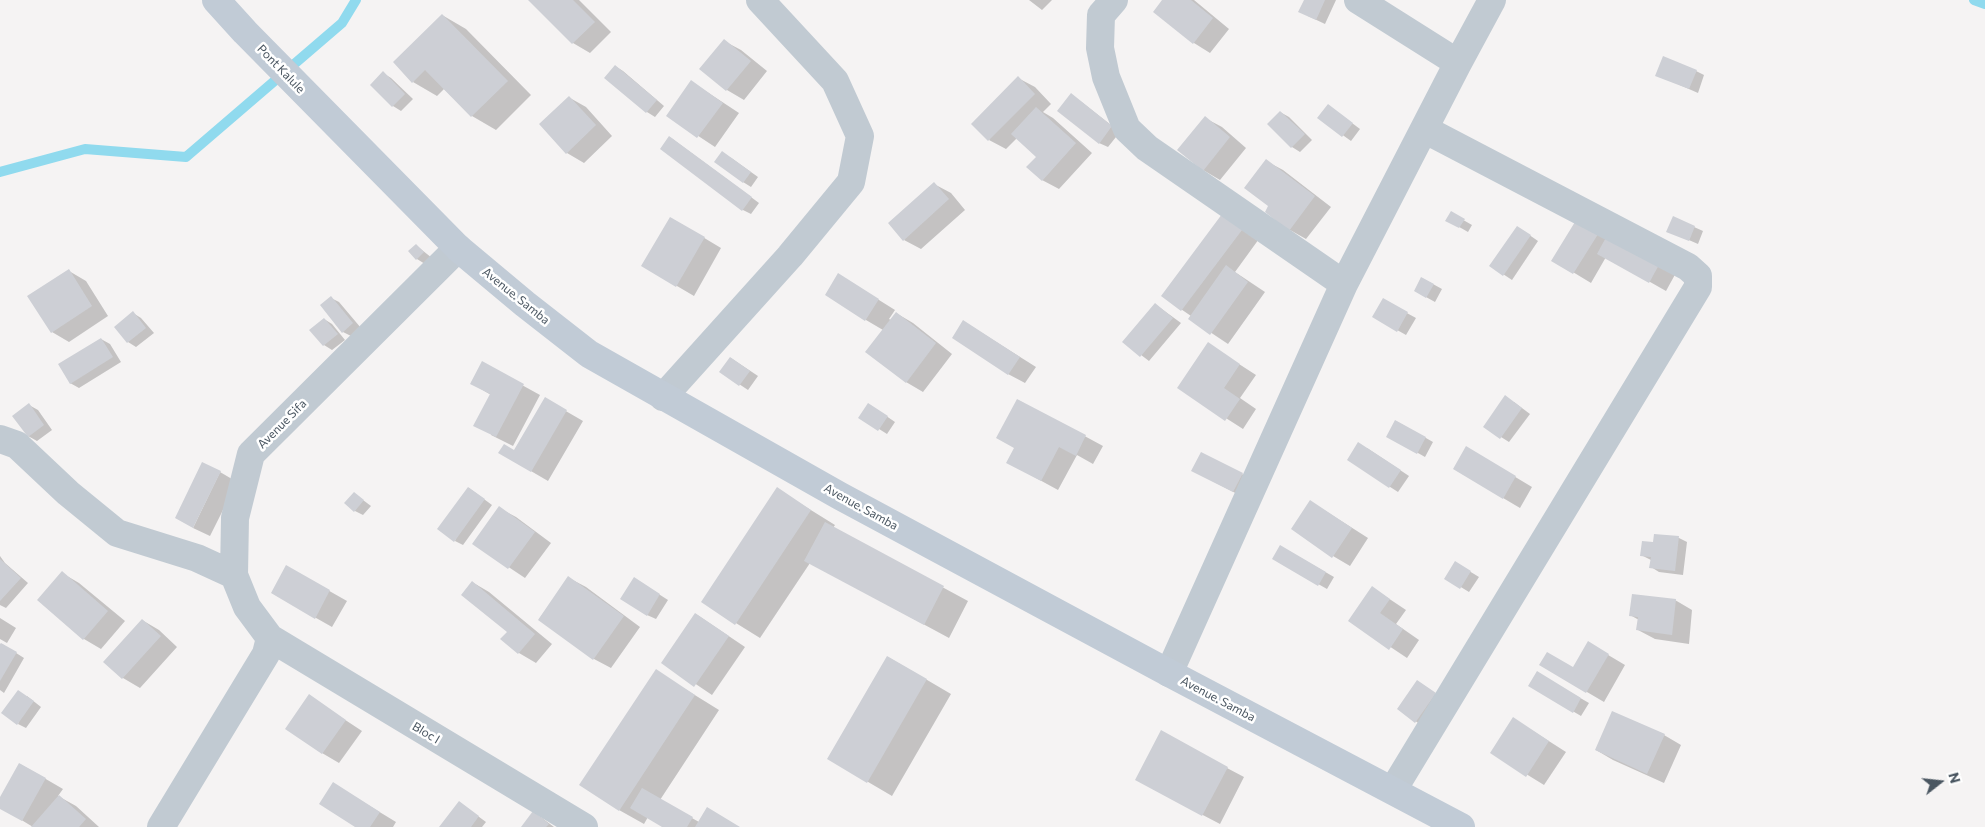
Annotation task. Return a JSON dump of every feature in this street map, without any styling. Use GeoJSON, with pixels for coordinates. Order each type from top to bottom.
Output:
{"type":"FeatureCollection","features":[{"type":"Feature","properties":{"kind":"street","name":"Pont Kalule"},"geometry":{"type":"LineString","coordinates":[[216,0],[318,107]]}},
{"type":"Feature","properties":{"kind":"street"},"geometry":{"type":"LineString","coordinates":[[663,397],[790,256],[851,182],[860,136],[835,81],[760,0]]}},
{"type":"Feature","properties":{"kind":"street"},"geometry":{"type":"LineString","coordinates":[[1114,0],[1101,15],[1100,48],[1106,77],[1127,129],[1147,148],[1344,284]]}},
{"type":"Feature","properties":{"kind":"street"},"geometry":{"type":"LineString","coordinates":[[1358,0],[1458,63]]}},
{"type":"Feature","properties":{"kind":"street"},"geometry":{"type":"LineString","coordinates":[[1169,673],[1344,284],[1492,0]]}},
{"type":"Feature","properties":{"kind":"street","name":"Avenue. Samba"},"geometry":{"type":"LineString","coordinates":[[318,107],[458,248],[524,304],[589,354],[840,496],[1461,827]]}},
{"type":"Feature","properties":{"kind":"street"},"geometry":{"type":"LineString","coordinates":[[1393,790],[1698,287],[1698,276],[1688,267],[1424,129]]}},
{"type":"Feature","properties":{"kind":"street","name":"Avenue Sifa"},"geometry":{"type":"LineString","coordinates":[[270,638],[247,607],[234,574],[235,518],[251,454],[458,248]]}},
{"type":"Feature","properties":{"kind":"street"},"geometry":{"type":"LineString","coordinates":[[0,439],[17,445],[68,493],[118,533],[197,558],[234,574]]}},
{"type":"Feature","properties":{"kind":"street"},"geometry":{"type":"LineString","coordinates":[[161,827],[266,654],[270,638]]}},
{"type":"Feature","properties":{"kind":"street","name":"Bloc I"},"geometry":{"type":"LineString","coordinates":[[270,638],[584,827]]}},
{"type":"Feature","properties":{"kind":"building"},"geometry":{"type":"Polygon","coordinates":[[[528,0],[573,0],[595,22],[572,44],[528,0]]]}},
{"type":"Feature","properties":{"kind":"building"},"geometry":{"type":"Polygon","coordinates":[[[1162,0],[1191,0],[1213,18],[1193,44],[1153,12],[1162,0]]]}},
{"type":"Feature","properties":{"kind":"building"},"geometry":{"type":"Polygon","coordinates":[[[1304,0],[1325,0],[1316,20],[1298,12],[1304,0]]]}},
{"type":"Feature","properties":{"kind":"building"},"geometry":{"type":"Polygon","coordinates":[[[442,14],[508,81],[471,117],[425,70],[412,83],[393,62],[442,14]]]}},
{"type":"Feature","properties":{"kind":"building"},"geometry":{"type":"Polygon","coordinates":[[[724,39],[751,61],[726,91],[699,69],[724,39]]]}},
{"type":"Feature","properties":{"kind":"building"},"geometry":{"type":"Polygon","coordinates":[[[1663,56],[1697,70],[1689,89],[1655,76],[1663,56]]]}},
{"type":"Feature","properties":{"kind":"building"},"geometry":{"type":"Polygon","coordinates":[[[615,65],[657,100],[646,113],[604,78],[615,65]]]}},
{"type":"Feature","properties":{"kind":"building"},"geometry":{"type":"Polygon","coordinates":[[[383,71],[405,94],[392,107],[370,85],[383,71]]]}},
{"type":"Feature","properties":{"kind":"building"},"geometry":{"type":"Polygon","coordinates":[[[1018,76],[1035,94],[988,141],[971,124],[1018,76]]]}},
{"type":"Feature","properties":{"kind":"building"},"geometry":{"type":"Polygon","coordinates":[[[691,80],[723,103],[697,138],[666,116],[691,80]]]}},
{"type":"Feature","properties":{"kind":"building"},"geometry":{"type":"Polygon","coordinates":[[[1071,93],[1112,126],[1099,144],[1057,111],[1071,93]]]}},
{"type":"Feature","properties":{"kind":"building"},"geometry":{"type":"Polygon","coordinates":[[[569,96],[596,125],[566,154],[539,124],[569,96]]]}},
{"type":"Feature","properties":{"kind":"building"},"geometry":{"type":"Polygon","coordinates":[[[1328,104],[1353,123],[1342,137],[1317,118],[1328,104]]]}},
{"type":"Feature","properties":{"kind":"building"},"geometry":{"type":"Polygon","coordinates":[[[1036,107],[1076,143],[1042,181],[1026,167],[1036,157],[1011,134],[1036,107]]]}},
{"type":"Feature","properties":{"kind":"building"},"geometry":{"type":"Polygon","coordinates":[[[1280,111],[1305,134],[1291,148],[1267,124],[1280,111]]]}},
{"type":"Feature","properties":{"kind":"building"},"geometry":{"type":"Polygon","coordinates":[[[1205,116],[1230,137],[1203,171],[1177,150],[1205,116]]]}},
{"type":"Feature","properties":{"kind":"building"},"geometry":{"type":"Polygon","coordinates":[[[669,136],[752,197],[742,211],[660,149],[669,136]]]}},
{"type":"Feature","properties":{"kind":"building"},"geometry":{"type":"Polygon","coordinates":[[[722,151],[751,172],[743,183],[714,162],[722,151]]]}},
{"type":"Feature","properties":{"kind":"building"},"geometry":{"type":"Polygon","coordinates":[[[1266,159],[1315,196],[1289,231],[1265,212],[1268,206],[1244,188],[1266,159]]]}},
{"type":"Feature","properties":{"kind":"building"},"geometry":{"type":"Polygon","coordinates":[[[934,182],[949,199],[903,241],[888,223],[934,182]]]}},
{"type":"Feature","properties":{"kind":"building"},"geometry":{"type":"Polygon","coordinates":[[[1228,206],[1248,222],[1181,311],[1161,296],[1228,206]]]}},
{"type":"Feature","properties":{"kind":"building"},"geometry":{"type":"Polygon","coordinates":[[[1451,211],[1465,219],[1459,228],[1445,221],[1451,211]]]}},
{"type":"Feature","properties":{"kind":"building"},"geometry":{"type":"Polygon","coordinates":[[[1673,216],[1695,226],[1689,241],[1666,232],[1673,216]]]}},
{"type":"Feature","properties":{"kind":"building"},"geometry":{"type":"Polygon","coordinates":[[[670,217],[705,237],[676,287],[641,266],[670,217]]]}},
{"type":"Feature","properties":{"kind":"building"},"geometry":{"type":"Polygon","coordinates":[[[1578,217],[1600,231],[1573,274],[1551,261],[1578,217]]]}},
{"type":"Feature","properties":{"kind":"building"},"geometry":{"type":"Polygon","coordinates":[[[1517,226],[1531,235],[1503,276],[1489,266],[1517,226]]]}},
{"type":"Feature","properties":{"kind":"building"},"geometry":{"type":"Polygon","coordinates":[[[1609,232],[1661,261],[1649,283],[1597,254],[1609,232]]]}},
{"type":"Feature","properties":{"kind":"building"},"geometry":{"type":"Polygon","coordinates":[[[416,244],[424,252],[416,260],[408,251],[416,244]]]}},
{"type":"Feature","properties":{"kind":"building"},"geometry":{"type":"Polygon","coordinates":[[[1226,265],[1248,282],[1210,335],[1188,319],[1226,265]]]}},
{"type":"Feature","properties":{"kind":"building"},"geometry":{"type":"Polygon","coordinates":[[[69,269],[92,306],[51,333],[27,296],[69,269]]]}},
{"type":"Feature","properties":{"kind":"building"},"geometry":{"type":"Polygon","coordinates":[[[838,273],[879,299],[865,321],[825,295],[838,273]]]}},
{"type":"Feature","properties":{"kind":"building"},"geometry":{"type":"Polygon","coordinates":[[[1421,277],[1434,284],[1426,298],[1414,291],[1421,277]]]}},
{"type":"Feature","properties":{"kind":"building"},"geometry":{"type":"Polygon","coordinates":[[[331,296],[353,323],[342,333],[320,305],[331,296]]]}},
{"type":"Feature","properties":{"kind":"building"},"geometry":{"type":"Polygon","coordinates":[[[1383,298],[1408,312],[1397,332],[1372,317],[1383,298]]]}},
{"type":"Feature","properties":{"kind":"building"},"geometry":{"type":"Polygon","coordinates":[[[1155,303],[1173,318],[1140,357],[1122,342],[1155,303]]]}},
{"type":"Feature","properties":{"kind":"building"},"geometry":{"type":"Polygon","coordinates":[[[133,311],[146,328],[127,343],[114,327],[133,311]]]}},
{"type":"Feature","properties":{"kind":"building"},"geometry":{"type":"Polygon","coordinates":[[[896,312],[936,343],[906,383],[865,352],[896,312]]]}},
{"type":"Feature","properties":{"kind":"building"},"geometry":{"type":"Polygon","coordinates":[[[324,318],[338,334],[323,346],[309,330],[324,318]]]}},
{"type":"Feature","properties":{"kind":"building"},"geometry":{"type":"Polygon","coordinates":[[[963,320],[1020,357],[1008,375],[952,338],[963,320]]]}},
{"type":"Feature","properties":{"kind":"building"},"geometry":{"type":"Polygon","coordinates":[[[101,338],[113,357],[70,384],[58,364],[101,338]]]}},
{"type":"Feature","properties":{"kind":"building"},"geometry":{"type":"Polygon","coordinates":[[[1208,342],[1240,364],[1224,388],[1240,399],[1225,421],[1177,388],[1208,342]]]}},
{"type":"Feature","properties":{"kind":"building"},"geometry":{"type":"Polygon","coordinates":[[[730,357],[750,371],[739,386],[719,372],[730,357]]]}},
{"type":"Feature","properties":{"kind":"building"},"geometry":{"type":"Polygon","coordinates":[[[482,361],[524,384],[496,437],[473,426],[490,394],[470,384],[482,361]]]}},
{"type":"Feature","properties":{"kind":"building"},"geometry":{"type":"Polygon","coordinates":[[[1505,395],[1522,408],[1500,439],[1483,427],[1505,395]]]}},
{"type":"Feature","properties":{"kind":"building"},"geometry":{"type":"Polygon","coordinates":[[[545,397],[567,410],[531,472],[498,453],[504,444],[514,450],[545,397]]]}},
{"type":"Feature","properties":{"kind":"building"},"geometry":{"type":"Polygon","coordinates":[[[1017,399],[1086,435],[1076,456],[1059,447],[1041,481],[1006,463],[1014,448],[996,438],[1017,399]]]}},
{"type":"Feature","properties":{"kind":"building"},"geometry":{"type":"Polygon","coordinates":[[[29,403],[44,425],[28,437],[12,416],[29,403]]]}},
{"type":"Feature","properties":{"kind":"building"},"geometry":{"type":"Polygon","coordinates":[[[868,403],[888,416],[878,431],[858,418],[868,403]]]}},
{"type":"Feature","properties":{"kind":"building"},"geometry":{"type":"Polygon","coordinates":[[[1395,420],[1426,437],[1417,454],[1386,437],[1395,420]]]}},
{"type":"Feature","properties":{"kind":"building"},"geometry":{"type":"Polygon","coordinates":[[[1358,442],[1401,470],[1389,488],[1347,460],[1358,442]]]}},
{"type":"Feature","properties":{"kind":"building"},"geometry":{"type":"Polygon","coordinates":[[[1466,446],[1516,476],[1503,499],[1453,469],[1466,446]]]}},
{"type":"Feature","properties":{"kind":"building"},"geometry":{"type":"Polygon","coordinates":[[[1201,452],[1243,473],[1233,492],[1191,471],[1201,452]]]}},
{"type":"Feature","properties":{"kind":"building"},"geometry":{"type":"Polygon","coordinates":[[[202,462],[221,471],[193,528],[175,518],[202,462]]]}},
{"type":"Feature","properties":{"kind":"building"},"geometry":{"type":"Polygon","coordinates":[[[468,487],[485,499],[454,542],[437,529],[468,487]]]}},
{"type":"Feature","properties":{"kind":"building"},"geometry":{"type":"Polygon","coordinates":[[[777,487],[811,510],[735,625],[701,602],[777,487]]]}},
{"type":"Feature","properties":{"kind":"building"},"geometry":{"type":"Polygon","coordinates":[[[354,492],[364,500],[354,512],[344,503],[354,492]]]}},
{"type":"Feature","properties":{"kind":"building"},"geometry":{"type":"Polygon","coordinates":[[[1310,500],[1352,528],[1332,558],[1291,529],[1310,500]]]}},
{"type":"Feature","properties":{"kind":"building"},"geometry":{"type":"Polygon","coordinates":[[[499,506],[535,532],[508,569],[472,544],[499,506]]]}},
{"type":"Feature","properties":{"kind":"building"},"geometry":{"type":"Polygon","coordinates":[[[825,522],[944,586],[924,625],[804,561],[825,522]]]}},
{"type":"Feature","properties":{"kind":"building"},"geometry":{"type":"Polygon","coordinates":[[[1654,534],[1679,536],[1675,571],[1649,568],[1651,557],[1640,556],[1642,541],[1653,542],[1654,534]]]}},
{"type":"Feature","properties":{"kind":"building"},"geometry":{"type":"Polygon","coordinates":[[[1280,545],[1326,572],[1318,586],[1272,559],[1280,545]]]}},
{"type":"Feature","properties":{"kind":"building"},"geometry":{"type":"Polygon","coordinates":[[[0,559],[21,578],[0,601],[0,559]]]}},
{"type":"Feature","properties":{"kind":"building"},"geometry":{"type":"Polygon","coordinates":[[[1455,561],[1471,571],[1460,589],[1444,579],[1455,561]]]}},
{"type":"Feature","properties":{"kind":"building"},"geometry":{"type":"Polygon","coordinates":[[[286,565],[330,590],[315,619],[271,593],[286,565]]]}},
{"type":"Feature","properties":{"kind":"building"},"geometry":{"type":"Polygon","coordinates":[[[62,571],[108,611],[83,640],[37,600],[62,571]]]}},
{"type":"Feature","properties":{"kind":"building"},"geometry":{"type":"Polygon","coordinates":[[[568,576],[624,616],[593,660],[538,620],[568,576]]]}},
{"type":"Feature","properties":{"kind":"building"},"geometry":{"type":"Polygon","coordinates":[[[634,577],[660,594],[647,616],[620,599],[634,577]]]}},
{"type":"Feature","properties":{"kind":"building"},"geometry":{"type":"Polygon","coordinates":[[[472,581],[535,634],[518,654],[500,639],[507,632],[461,595],[472,581]]]}},
{"type":"Feature","properties":{"kind":"building"},"geometry":{"type":"Polygon","coordinates":[[[1372,586],[1390,599],[1380,613],[1403,629],[1389,650],[1348,621],[1372,586]]]}},
{"type":"Feature","properties":{"kind":"building"},"geometry":{"type":"Polygon","coordinates":[[[1632,594],[1676,599],[1672,635],[1636,630],[1638,617],[1629,616],[1632,594]]]}},
{"type":"Feature","properties":{"kind":"building"},"geometry":{"type":"Polygon","coordinates":[[[695,613],[729,636],[694,687],[661,663],[695,613]]]}},
{"type":"Feature","properties":{"kind":"building"},"geometry":{"type":"Polygon","coordinates":[[[142,619],[161,636],[122,679],[103,662],[142,619]]]}},
{"type":"Feature","properties":{"kind":"building"},"geometry":{"type":"Polygon","coordinates":[[[1588,641],[1609,654],[1586,693],[1539,665],[1547,652],[1573,667],[1588,641]]]}},
{"type":"Feature","properties":{"kind":"building"},"geometry":{"type":"Polygon","coordinates":[[[0,644],[17,652],[0,681],[0,644]]]}},
{"type":"Feature","properties":{"kind":"building"},"geometry":{"type":"Polygon","coordinates":[[[887,656],[927,679],[867,783],[827,759],[887,656]]]}},
{"type":"Feature","properties":{"kind":"building"},"geometry":{"type":"Polygon","coordinates":[[[656,669],[695,695],[619,811],[579,785],[656,669]]]}},
{"type":"Feature","properties":{"kind":"building"},"geometry":{"type":"Polygon","coordinates":[[[1537,671],[1581,698],[1573,713],[1528,686],[1537,671]]]}},
{"type":"Feature","properties":{"kind":"building"},"geometry":{"type":"Polygon","coordinates":[[[1417,680],[1436,693],[1415,723],[1397,709],[1417,680]]]}},
{"type":"Feature","properties":{"kind":"building"},"geometry":{"type":"Polygon","coordinates":[[[18,690],[34,701],[17,725],[1,713],[18,690]]]}},
{"type":"Feature","properties":{"kind":"building"},"geometry":{"type":"Polygon","coordinates":[[[309,694],[346,720],[322,754],[285,729],[309,694]]]}},
{"type":"Feature","properties":{"kind":"building"},"geometry":{"type":"Polygon","coordinates":[[[1612,711],[1665,734],[1647,774],[1595,750],[1612,711]]]}},
{"type":"Feature","properties":{"kind":"building"},"geometry":{"type":"Polygon","coordinates":[[[1513,717],[1549,741],[1526,777],[1490,753],[1513,717]]]}},
{"type":"Feature","properties":{"kind":"building"},"geometry":{"type":"Polygon","coordinates":[[[1161,730],[1228,767],[1202,816],[1135,780],[1161,730]]]}},
{"type":"Feature","properties":{"kind":"building"},"geometry":{"type":"Polygon","coordinates":[[[19,763],[46,778],[22,821],[0,809],[0,797],[19,763]]]}},
{"type":"Feature","properties":{"kind":"building"},"geometry":{"type":"Polygon","coordinates":[[[333,782],[380,812],[370,827],[355,827],[319,804],[333,782]]]}},
{"type":"Feature","properties":{"kind":"building"},"geometry":{"type":"Polygon","coordinates":[[[642,788],[693,817],[687,827],[662,827],[630,808],[642,788]]]}},
{"type":"Feature","properties":{"kind":"building"},"geometry":{"type":"Polygon","coordinates":[[[59,795],[86,819],[79,827],[31,827],[59,795]]]}},
{"type":"Feature","properties":{"kind":"building"},"geometry":{"type":"Polygon","coordinates":[[[459,801],[479,816],[471,827],[439,827],[459,801]]]}},
{"type":"Feature","properties":{"kind":"building"},"geometry":{"type":"Polygon","coordinates":[[[707,807],[740,827],[695,827],[707,807]]]}},
{"type":"Feature","properties":{"kind":"building"},"geometry":{"type":"Polygon","coordinates":[[[533,811],[549,824],[546,827],[521,827],[533,811]]]}},
{"type":"Feature","properties":{"kind":"waterway"},"geometry":{"type":"LineString","coordinates":[[0,172],[85,149],[186,157],[342,23],[356,0]]}},
{"type":"Feature","properties":{"kind":"waterway"},"geometry":{"type":"LineString","coordinates":[[1974,0],[1985,4]]}}]}
